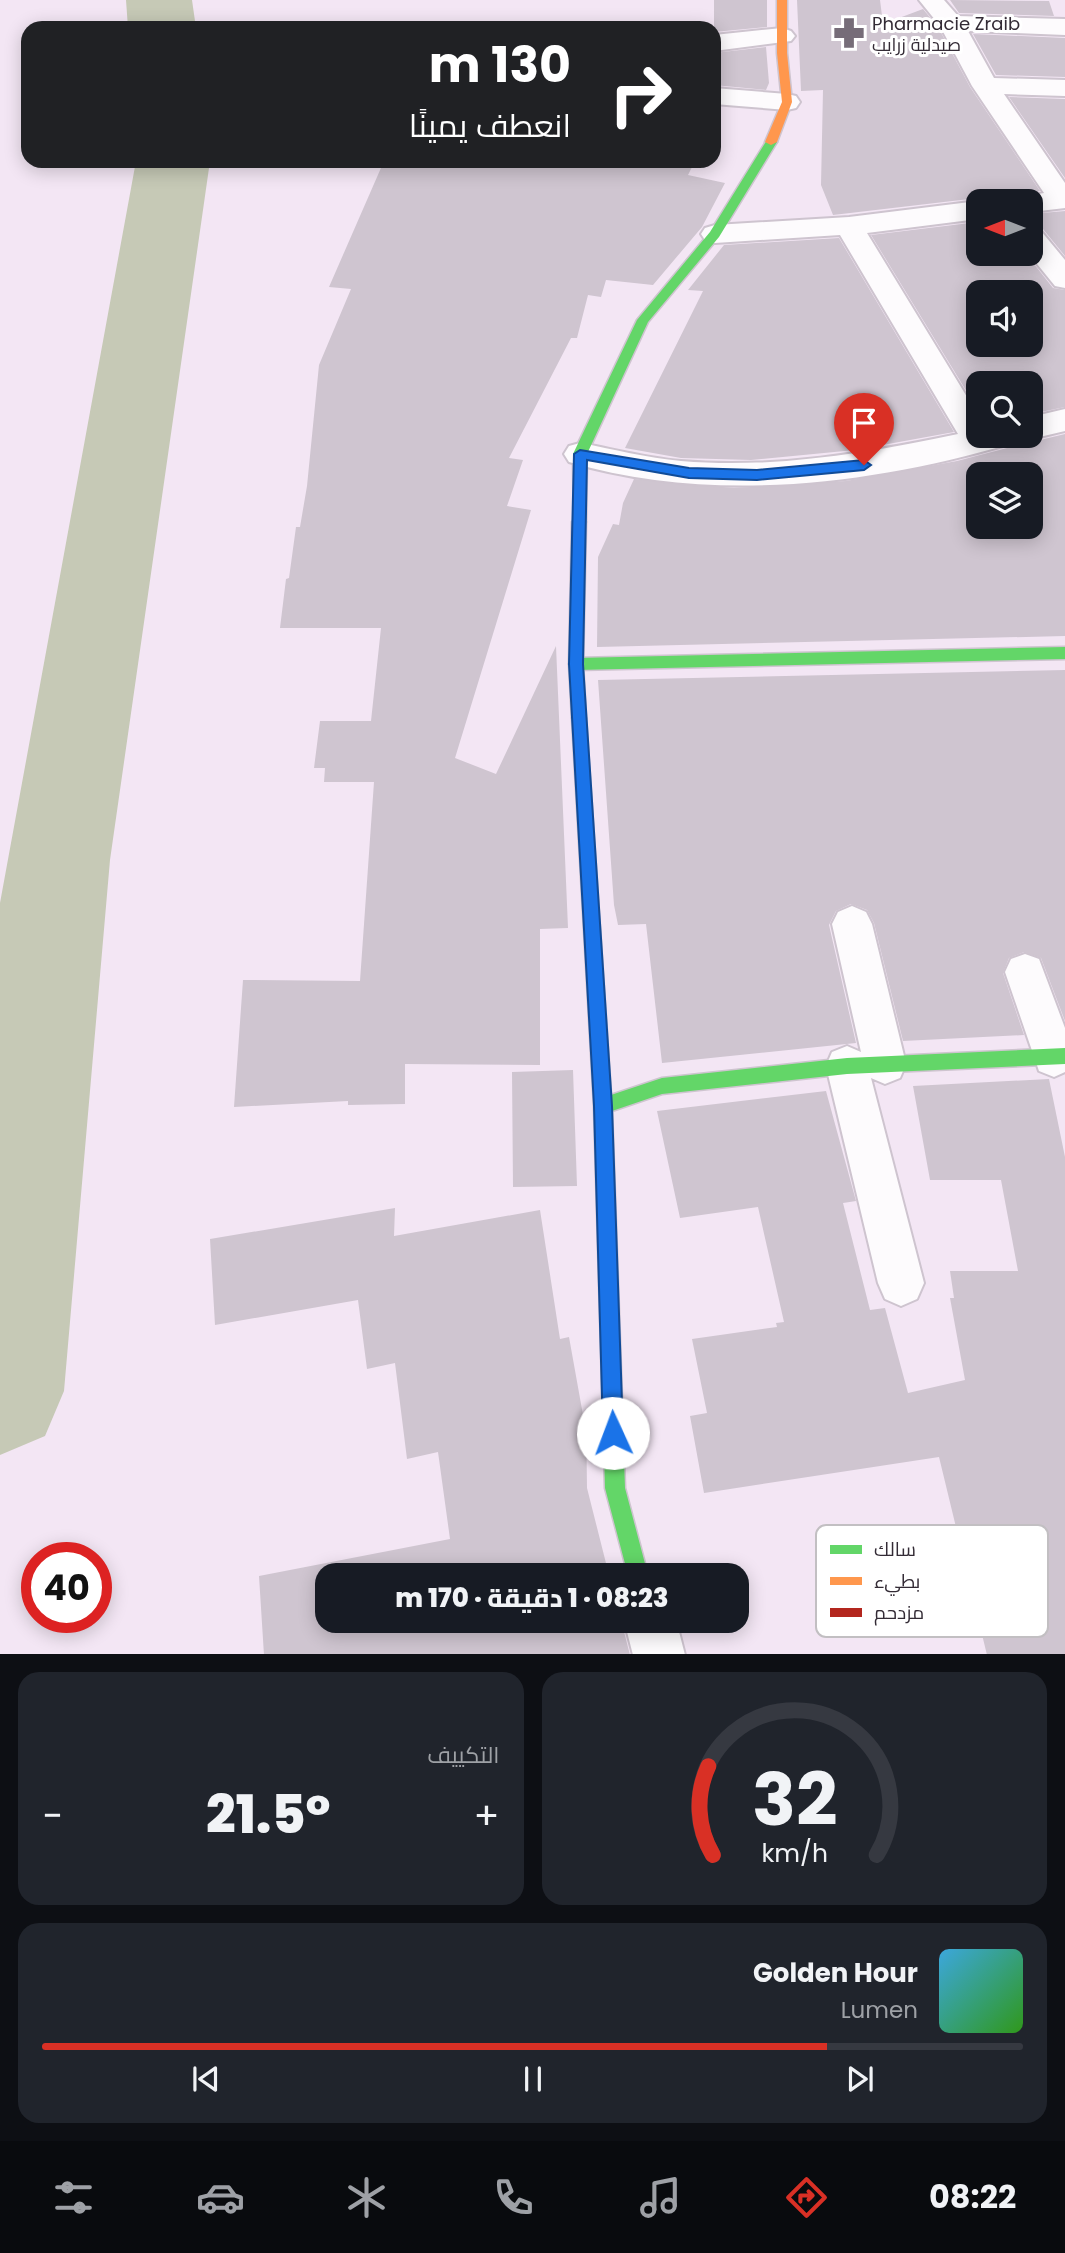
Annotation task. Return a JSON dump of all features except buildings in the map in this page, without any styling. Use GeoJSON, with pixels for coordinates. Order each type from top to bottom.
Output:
{"type":"FeatureCollection","features":[{"type":"Feature","properties":{"kind":"street"},"geometry":{"type":"LineString","coordinates":[[635,1563],[615,1488],[603,1106],[576,664],[580,454],[643,320],[715,234],[767,151],[787,102],[782,0]]}},
{"type":"Feature","properties":{"kind":"street"},"geometry":{"type":"LineString","coordinates":[[931,0],[951,23],[985,86],[1064,200]]}},
{"type":"Feature","properties":{"kind":"street"},"geometry":{"type":"LineString","coordinates":[[951,23],[1065,27]]}},
{"type":"Feature","properties":{"kind":"street"},"geometry":{"type":"LineString","coordinates":[[721,42],[782,36]]}},
{"type":"Feature","properties":{"kind":"street"},"geometry":{"type":"LineString","coordinates":[[985,86],[1065,88]]}},
{"type":"Feature","properties":{"kind":"street"},"geometry":{"type":"LineString","coordinates":[[721,97],[787,102]]}},
{"type":"Feature","properties":{"kind":"street"},"geometry":{"type":"LineString","coordinates":[[1028,150],[1065,150]]}},
{"type":"Feature","properties":{"kind":"street"},"geometry":{"type":"LineString","coordinates":[[1043,202],[1064,200]]}},
{"type":"Feature","properties":{"kind":"street"},"geometry":{"type":"LineString","coordinates":[[715,234],[849,226],[966,211]]}},
{"type":"Feature","properties":{"kind":"street"},"geometry":{"type":"LineString","coordinates":[[849,226],[966,404]]}},
{"type":"Feature","properties":{"kind":"street"},"geometry":{"type":"LineString","coordinates":[[1043,252],[1065,279]]}},
{"type":"Feature","properties":{"kind":"street"},"geometry":{"type":"LineString","coordinates":[[1043,425],[1065,420]]}},
{"type":"Feature","properties":{"kind":"street"},"geometry":{"type":"LineString","coordinates":[[580,454],[689,473],[757,475],[864,465],[966,443]]}},
{"type":"Feature","properties":{"kind":"street"},"geometry":{"type":"LineString","coordinates":[[576,664],[1065,653]]}},
{"type":"Feature","properties":{"kind":"street"},"geometry":{"type":"LineString","coordinates":[[852,924],[866,1065],[901,1283]]}},
{"type":"Feature","properties":{"kind":"street"},"geometry":{"type":"LineString","coordinates":[[603,1106],[662,1086],[866,1065],[1060,1057],[1024,972]]}},
{"type":"Feature","properties":{"kind":"street"},"geometry":{"type":"LineString","coordinates":[[653,1633],[659,1654]]}},
{"type":"Feature","properties":{"kind":"waterway"},"geometry":{"type":"LineString","coordinates":[[159,0],[161,21]]}},
{"type":"Feature","properties":{"kind":"waterway"},"geometry":{"type":"LineString","coordinates":[[0,1391],[58,860],[172,168]]}},
{"type":"Feature","properties":{"kind":"traffic: fast"},"geometry":{"type":"LineString","coordinates":[[579,522],[580,454],[643,320],[715,234],[771,142]]}},
{"type":"Feature","properties":{"kind":"traffic: fast"},"geometry":{"type":"LineString","coordinates":[[576,664],[1065,653]]}},
{"type":"Feature","properties":{"kind":"traffic: fast"},"geometry":{"type":"LineString","coordinates":[[579,718],[603,1106],[615,1488],[635,1563]]}},
{"type":"Feature","properties":{"kind":"traffic: fast"},"geometry":{"type":"LineString","coordinates":[[603,1106],[662,1086],[847,1066],[1065,1056]]}},
{"type":"Feature","properties":{"kind":"traffic: slow"},"geometry":{"type":"LineString","coordinates":[[771,142],[787,102],[782,53],[782,0]]}},
{"type":"Feature","properties":{"kind":"traffic: jam"},"geometry":{"type":"LineString","coordinates":[[579,522],[576,664],[579,718]]}},
{"type":"Feature","properties":{"kind":"place","name":"Pharmacie Zraib صيدلية زرايب"},"geometry":{"type":"Point","coordinates":[849,33]}},
{"type":"Feature","properties":{"kind":"route"},"geometry":{"type":"LineString","coordinates":[[613,1433],[603,1106],[576,664],[580,454],[689,473],[757,475],[864,465]]}}]}
